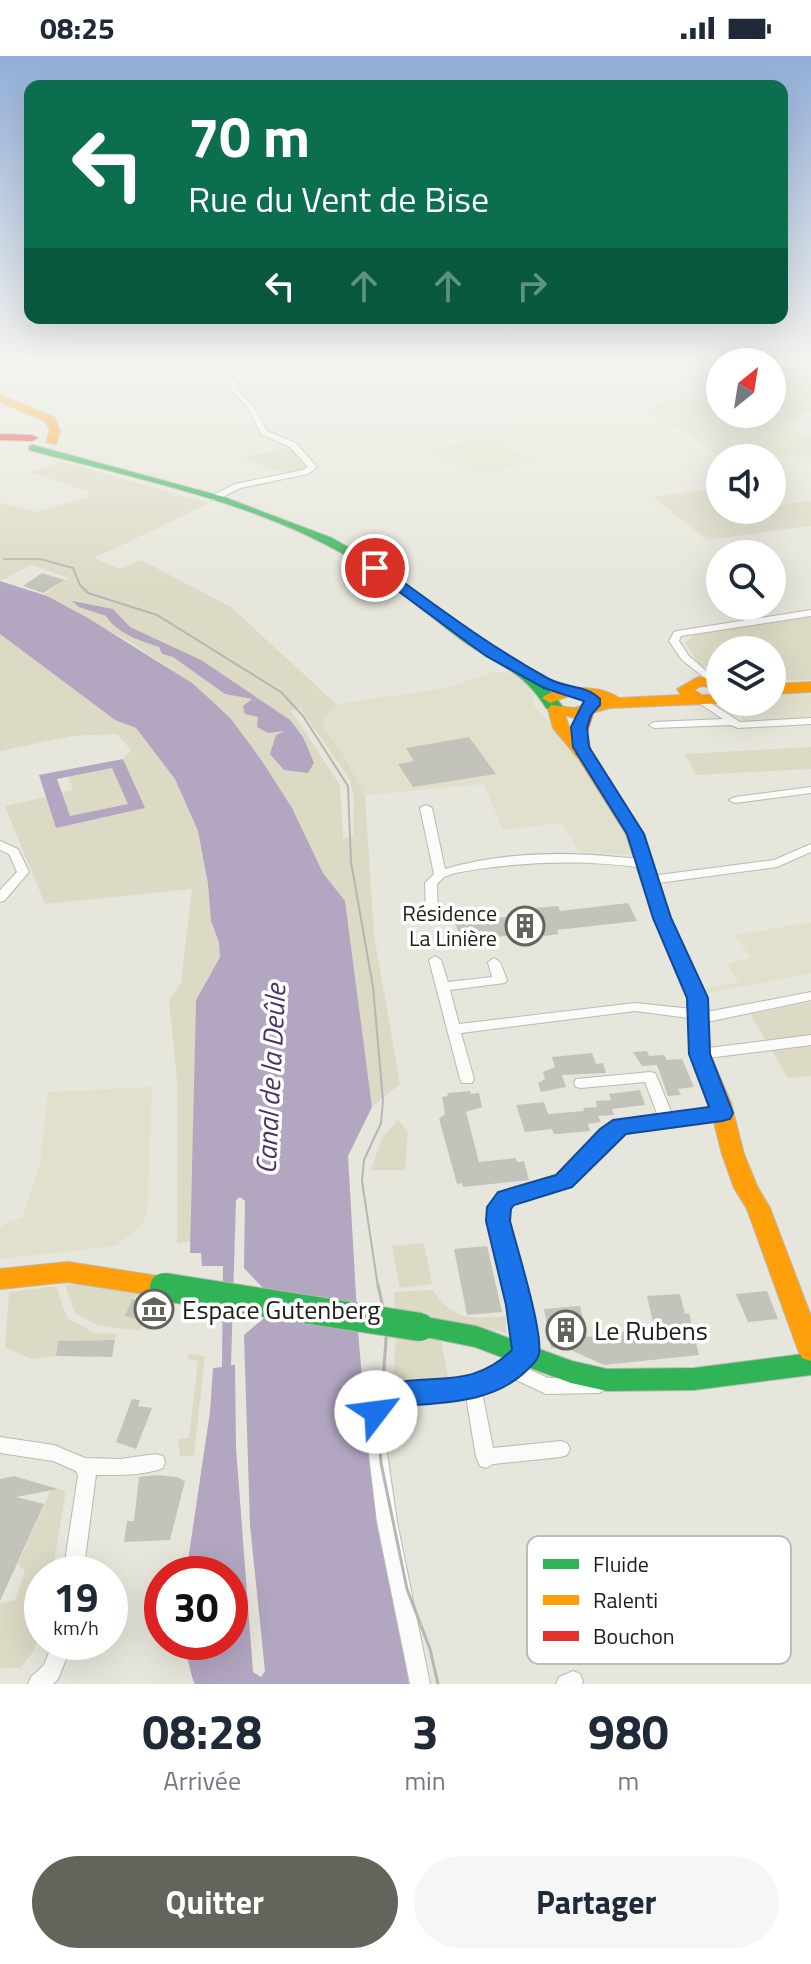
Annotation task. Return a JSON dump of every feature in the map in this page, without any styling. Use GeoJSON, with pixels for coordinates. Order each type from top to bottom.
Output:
{"type":"FeatureCollection","features":[{"type":"Feature","properties":{"kind":"street"},"geometry":{"type":"LineString","coordinates":[[40,440],[79,460],[214,498],[286,523],[354,555],[539,685],[553,704],[561,728],[584,755],[633,828],[662,918],[697,998],[700,1054],[722,1113],[733,1154],[760,1214],[811,1350]]}},
{"type":"Feature","properties":{"kind":"street"},"geometry":{"type":"LineString","coordinates":[[214,498],[236,486],[305,472],[313,467],[293,445],[282,440]]}},
{"type":"Feature","properties":{"kind":"street"},"geometry":{"type":"LineString","coordinates":[[706,687],[674,641],[680,633],[811,613]]}},
{"type":"Feature","properties":{"kind":"street"},"geometry":{"type":"LineString","coordinates":[[491,653],[583,701]]}},
{"type":"Feature","properties":{"kind":"street"},"geometry":{"type":"LineString","coordinates":[[685,658],[690,673],[706,688]]}},
{"type":"Feature","properties":{"kind":"street"},"geometry":{"type":"LineString","coordinates":[[786,688],[811,687]]}},
{"type":"Feature","properties":{"kind":"street"},"geometry":{"type":"LineString","coordinates":[[553,704],[557,693],[583,701],[706,691]]}},
{"type":"Feature","properties":{"kind":"street"},"geometry":{"type":"LineString","coordinates":[[583,701],[579,727],[584,755]]}},
{"type":"Feature","properties":{"kind":"street"},"geometry":{"type":"LineString","coordinates":[[728,716],[732,721]]}},
{"type":"Feature","properties":{"kind":"street"},"geometry":{"type":"LineString","coordinates":[[728,716],[732,721]]}},
{"type":"Feature","properties":{"kind":"street"},"geometry":{"type":"LineString","coordinates":[[654,725],[811,721]]}},
{"type":"Feature","properties":{"kind":"street"},"geometry":{"type":"LineString","coordinates":[[735,800],[811,790]]}},
{"type":"Feature","properties":{"kind":"street"},"geometry":{"type":"LineString","coordinates":[[426,808],[440,874]]}},
{"type":"Feature","properties":{"kind":"street"},"geometry":{"type":"LineString","coordinates":[[0,845],[14,852],[23,872],[0,898]]}},
{"type":"Feature","properties":{"kind":"street"},"geometry":{"type":"LineString","coordinates":[[432,916],[430,885],[440,874],[500,860],[541,856],[602,857],[648,872],[777,863],[811,848]]}},
{"type":"Feature","properties":{"kind":"street"},"geometry":{"type":"LineString","coordinates":[[435,960],[467,1079]]}},
{"type":"Feature","properties":{"kind":"street"},"geometry":{"type":"LineString","coordinates":[[443,987],[500,980],[494,962]]}},
{"type":"Feature","properties":{"kind":"street"},"geometry":{"type":"LineString","coordinates":[[455,1029],[635,1007],[700,1017],[811,996]]}},
{"type":"Feature","properties":{"kind":"street"},"geometry":{"type":"LineString","coordinates":[[700,1054],[811,1040]]}},
{"type":"Feature","properties":{"kind":"street"},"geometry":{"type":"LineString","coordinates":[[581,1083],[650,1077],[667,1119]]}},
{"type":"Feature","properties":{"kind":"street"},"geometry":{"type":"LineString","coordinates":[[526,1354],[519,1305],[499,1224],[499,1207],[513,1195],[541,1190],[564,1181],[608,1134],[621,1126],[722,1113]]}},
{"type":"Feature","properties":{"kind":"street"},"geometry":{"type":"LineString","coordinates":[[0,1279],[59,1272],[476,1337],[571,1372],[624,1382]]}},
{"type":"Feature","properties":{"kind":"street"},"geometry":{"type":"LineString","coordinates":[[420,1684],[387,1522],[376,1439],[376,1412],[386,1396],[488,1384],[511,1369],[526,1354]]}},
{"type":"Feature","properties":{"kind":"street"},"geometry":{"type":"LineString","coordinates":[[511,1369],[546,1386],[572,1387],[694,1379],[811,1364]]}},
{"type":"Feature","properties":{"kind":"street"},"geometry":{"type":"LineString","coordinates":[[473,1388],[485,1458],[561,1449]]}},
{"type":"Feature","properties":{"kind":"street"},"geometry":{"type":"LineString","coordinates":[[0,1445],[54,1453],[86,1471],[156,1462]]}},
{"type":"Feature","properties":{"kind":"street"},"geometry":{"type":"LineString","coordinates":[[75,1556],[86,1471]]}},
{"type":"Feature","properties":{"kind":"street"},"geometry":{"type":"LineString","coordinates":[[38,1684],[58,1660]]}},
{"type":"Feature","properties":{"kind":"shaded area"},"geometry":{"type":"Polygon","coordinates":[[[479,440],[498,440],[531,462],[480,474],[447,460],[433,449],[479,440]]]}},
{"type":"Feature","properties":{"kind":"shaded area"},"geometry":{"type":"Polygon","coordinates":[[[696,440],[811,440],[811,457],[786,457],[786,444],[706,444],[706,447],[696,440]]]}},
{"type":"Feature","properties":{"kind":"shaded area"},"geometry":{"type":"Polygon","coordinates":[[[291,447],[310,466],[285,472],[243,457],[291,447]]]}},
{"type":"Feature","properties":{"kind":"shaded area"},"geometry":{"type":"Polygon","coordinates":[[[63,462],[209,503],[95,558],[119,569],[141,560],[231,607],[336,704],[323,721],[325,730],[344,756],[365,795],[374,935],[400,1084],[372,1107],[345,901],[323,873],[291,807],[262,761],[231,720],[192,683],[130,642],[43,595],[69,578],[31,565],[0,581],[0,503],[38,512],[87,497],[89,491],[29,472],[63,462]],[[300,708],[291,711],[340,785],[343,838],[353,836],[354,797],[350,780],[300,708]]]}},
{"type":"Feature","properties":{"kind":"shaded area"},"geometry":{"type":"Polygon","coordinates":[[[706,490],[706,524],[786,524],[786,504],[811,501],[811,526],[707,540],[653,497],[706,490]]]}},
{"type":"Feature","properties":{"kind":"shaded area"},"geometry":{"type":"Polygon","coordinates":[[[811,617],[811,680],[786,680],[786,636],[706,636],[706,667],[699,664],[685,643],[696,634],[811,617]]]}},
{"type":"Feature","properties":{"kind":"shaded area"},"geometry":{"type":"Polygon","coordinates":[[[0,634],[115,720],[136,728],[175,779],[198,831],[211,921],[219,942],[220,956],[196,1000],[191,1241],[177,1243],[177,1081],[169,1001],[181,982],[192,889],[45,904],[5,806],[46,797],[56,827],[145,808],[123,759],[131,750],[117,734],[72,736],[0,751],[0,634]]]}},
{"type":"Feature","properties":{"kind":"shaded area"},"geometry":{"type":"Polygon","coordinates":[[[493,672],[513,674],[535,690],[533,705],[579,755],[623,826],[634,855],[580,852],[562,823],[503,830],[484,784],[365,795],[344,756],[325,730],[323,721],[336,704],[447,688],[493,672]]]}},
{"type":"Feature","properties":{"kind":"shaded area"},"geometry":{"type":"Polygon","coordinates":[[[811,694],[811,724],[748,728],[741,716],[786,716],[786,695],[811,694]]]}},
{"type":"Feature","properties":{"kind":"shaded area"},"geometry":{"type":"Polygon","coordinates":[[[811,747],[811,769],[696,775],[685,754],[811,747]]]}},
{"type":"Feature","properties":{"kind":"shaded area"},"geometry":{"type":"Polygon","coordinates":[[[112,768],[129,804],[70,817],[61,792],[73,790],[68,777],[112,768]]]}},
{"type":"Feature","properties":{"kind":"shaded area"},"geometry":{"type":"Polygon","coordinates":[[[811,922],[811,973],[705,994],[702,989],[739,982],[727,964],[751,958],[735,935],[811,922]]]}},
{"type":"Feature","properties":{"kind":"shaded area"},"geometry":{"type":"Polygon","coordinates":[[[811,1002],[811,1076],[788,1078],[750,1014],[811,1002]]]}},
{"type":"Feature","properties":{"kind":"shaded area"},"geometry":{"type":"Polygon","coordinates":[[[152,1087],[147,1213],[143,1223],[116,1246],[0,1259],[0,1229],[8,1222],[23,1217],[40,1163],[48,1092],[152,1087]]]}},
{"type":"Feature","properties":{"kind":"shaded area"},"geometry":{"type":"Polygon","coordinates":[[[398,1120],[408,1132],[405,1170],[371,1170],[382,1138],[398,1120]]]}},
{"type":"Feature","properties":{"kind":"shaded area"},"geometry":{"type":"Polygon","coordinates":[[[424,1243],[432,1284],[400,1288],[392,1246],[424,1243]]]}},
{"type":"Feature","properties":{"kind":"shaded area"},"geometry":{"type":"Polygon","coordinates":[[[80,1284],[142,1293],[132,1299],[125,1316],[144,1320],[140,1331],[97,1325],[75,1313],[65,1285],[80,1284]]]}},
{"type":"Feature","properties":{"kind":"shaded area"},"geometry":{"type":"Polygon","coordinates":[[[56,1286],[67,1318],[95,1333],[117,1334],[115,1340],[59,1341],[56,1356],[31,1359],[5,1347],[9,1292],[56,1286]]]}},
{"type":"Feature","properties":{"kind":"shaded area"},"geometry":{"type":"Polygon","coordinates":[[[433,1290],[448,1308],[464,1316],[506,1317],[506,1333],[395,1312],[394,1292],[433,1290]]]}},
{"type":"Feature","properties":{"kind":"shaded area"},"geometry":{"type":"Polygon","coordinates":[[[396,1335],[441,1340],[449,1382],[400,1394],[393,1388],[396,1335]]]}},
{"type":"Feature","properties":{"kind":"shaded area"},"geometry":{"type":"Polygon","coordinates":[[[188,1354],[205,1356],[194,1455],[180,1457],[178,1439],[189,1438],[198,1361],[187,1359],[188,1354]]]}},
{"type":"Feature","properties":{"kind":"shaded area"},"geometry":{"type":"Polygon","coordinates":[[[52,1487],[66,1491],[55,1556],[24,1556],[24,1570],[18,1564],[52,1487]]]}},
{"type":"Feature","properties":{"kind":"shaded area"},"geometry":{"type":"Polygon","coordinates":[[[24,1574],[24,1660],[27,1660],[20,1668],[0,1668],[0,1603],[15,1600],[24,1574]]]}},
{"type":"Feature","properties":{"kind":"water","name":"Canal de la Deûle"},"geometry":{"type":"Polygon","coordinates":[[[0,581],[47,596],[88,618],[192,683],[231,719],[292,808],[323,873],[345,901],[372,1107],[348,1156],[358,1331],[367,1437],[409,1684],[195,1684],[193,1680],[188,1660],[248,1660],[248,1606],[253,1672],[261,1677],[265,1671],[250,1525],[244,1335],[265,1317],[267,1292],[244,1268],[245,1201],[240,1197],[236,1200],[231,1365],[235,1365],[236,1448],[244,1556],[189,1556],[210,1412],[213,1368],[222,1367],[223,1266],[202,1266],[201,1253],[190,1253],[196,1000],[220,957],[219,942],[211,921],[198,831],[175,779],[136,728],[115,720],[0,634],[0,581]]]}},
{"type":"Feature","properties":{"kind":"water"},"geometry":{"type":"Polygon","coordinates":[[[72,601],[113,609],[130,627],[201,660],[290,720],[303,737],[314,763],[308,773],[284,770],[270,754],[276,735],[285,731],[268,733],[257,727],[258,717],[245,714],[243,706],[252,699],[225,694],[173,657],[162,654],[159,647],[130,636],[106,616],[79,607],[72,601]]]}},
{"type":"Feature","properties":{"kind":"water"},"geometry":{"type":"Polygon","coordinates":[[[123,759],[145,808],[56,828],[39,775],[123,759]],[[112,768],[57,779],[70,816],[128,804],[112,768]]]}},
{"type":"Feature","properties":{"kind":"building"},"geometry":{"type":"Polygon","coordinates":[[[42,573],[65,580],[43,593],[23,586],[42,573]]]}},
{"type":"Feature","properties":{"kind":"building"},"geometry":{"type":"Polygon","coordinates":[[[469,737],[496,774],[413,787],[398,764],[414,761],[406,748],[469,737]]]}},
{"type":"Feature","properties":{"kind":"building","name":"Résidence La Linière"},"geometry":{"type":"Polygon","coordinates":[[[628,903],[637,921],[557,930],[559,934],[544,936],[543,932],[461,941],[455,922],[524,915],[522,909],[558,906],[560,911],[628,903]]]}},
{"type":"Feature","properties":{"kind":"building"},"geometry":{"type":"Polygon","coordinates":[[[647,1051],[649,1056],[682,1059],[694,1087],[678,1089],[681,1095],[668,1096],[657,1065],[642,1066],[633,1052],[647,1051]]]}},
{"type":"Feature","properties":{"kind":"building"},"geometry":{"type":"Polygon","coordinates":[[[592,1053],[596,1064],[603,1063],[606,1073],[562,1075],[566,1087],[541,1092],[538,1083],[545,1079],[543,1072],[555,1067],[552,1057],[592,1053]]]}},
{"type":"Feature","properties":{"kind":"building"},"geometry":{"type":"Polygon","coordinates":[[[640,1090],[645,1105],[612,1109],[614,1115],[598,1116],[601,1122],[588,1124],[590,1131],[554,1134],[552,1129],[525,1132],[516,1105],[544,1102],[548,1114],[584,1111],[583,1108],[597,1107],[596,1101],[611,1100],[609,1094],[640,1090]]]}},
{"type":"Feature","properties":{"kind":"building"},"geometry":{"type":"Polygon","coordinates":[[[470,1091],[471,1094],[479,1093],[482,1107],[466,1112],[479,1162],[516,1158],[517,1162],[524,1161],[529,1180],[463,1187],[462,1183],[457,1184],[439,1119],[445,1114],[442,1097],[448,1096],[447,1093],[470,1091]]]}},
{"type":"Feature","properties":{"kind":"building"},"geometry":{"type":"Polygon","coordinates":[[[487,1246],[502,1312],[467,1315],[454,1249],[487,1246]]]}},
{"type":"Feature","properties":{"kind":"building"},"geometry":{"type":"Polygon","coordinates":[[[767,1291],[778,1319],[748,1322],[736,1294],[767,1291]]]}},
{"type":"Feature","properties":{"kind":"building","name":"Le Rubens"},"geometry":{"type":"Polygon","coordinates":[[[680,1294],[685,1314],[689,1313],[699,1355],[604,1365],[564,1347],[551,1348],[544,1309],[580,1306],[587,1337],[614,1335],[613,1332],[655,1331],[647,1296],[680,1294]]]}},
{"type":"Feature","properties":{"kind":"building"},"geometry":{"type":"Polygon","coordinates":[[[132,1299],[161,1304],[158,1325],[125,1316],[132,1299]]]}},
{"type":"Feature","properties":{"kind":"building"},"geometry":{"type":"Polygon","coordinates":[[[115,1340],[112,1357],[56,1356],[58,1341],[115,1340]]]}},
{"type":"Feature","properties":{"kind":"building"},"geometry":{"type":"Polygon","coordinates":[[[132,1399],[140,1400],[138,1406],[152,1408],[136,1449],[116,1442],[132,1399]]]}},
{"type":"Feature","properties":{"kind":"building"},"geometry":{"type":"Polygon","coordinates":[[[157,1475],[185,1481],[170,1540],[124,1542],[127,1521],[134,1521],[139,1477],[157,1475]]]}},
{"type":"Feature","properties":{"kind":"building"},"geometry":{"type":"Polygon","coordinates":[[[14,1476],[58,1489],[16,1497],[44,1504],[0,1601],[0,1479],[14,1476]]]}},
{"type":"Feature","properties":{"kind":"tram line"},"geometry":{"type":"LineString","coordinates":[[4,559],[40,559],[73,568],[80,585],[88,593],[157,615],[281,692],[303,716],[348,786],[351,862],[373,987],[383,1100],[381,1123],[364,1160],[362,1181],[378,1287]]}},
{"type":"Feature","properties":{"kind":"tram line"},"geometry":{"type":"LineString","coordinates":[[378,1285],[387,1326],[379,1435],[381,1463],[407,1589],[430,1649],[438,1684]]}},
{"type":"Feature","properties":{"kind":"traffic: fast"},"geometry":{"type":"LineString","coordinates":[[33,448],[219,500],[328,541],[368,563],[478,645],[531,677],[556,708]]}},
{"type":"Feature","properties":{"kind":"traffic: fast"},"geometry":{"type":"LineString","coordinates":[[164,1287],[420,1327]]}},
{"type":"Feature","properties":{"kind":"traffic: fast"},"geometry":{"type":"LineString","coordinates":[[420,1327],[476,1337],[571,1372],[607,1380],[694,1379],[811,1364]]}},
{"type":"Feature","properties":{"kind":"traffic: slow"},"geometry":{"type":"LineString","coordinates":[[685,689],[698,681],[706,682]]}},
{"type":"Feature","properties":{"kind":"traffic: slow"},"geometry":{"type":"LineString","coordinates":[[786,688],[811,687]]}},
{"type":"Feature","properties":{"kind":"traffic: slow"},"geometry":{"type":"LineString","coordinates":[[550,698],[567,691],[611,698]]}},
{"type":"Feature","properties":{"kind":"traffic: slow"},"geometry":{"type":"LineString","coordinates":[[686,692],[699,700],[706,700]]}},
{"type":"Feature","properties":{"kind":"traffic: slow"},"geometry":{"type":"LineString","coordinates":[[556,708],[574,713],[609,703],[697,699]]}},
{"type":"Feature","properties":{"kind":"traffic: slow"},"geometry":{"type":"LineString","coordinates":[[556,709],[561,728],[584,755],[635,834],[662,918],[697,998],[700,1054],[720,1103],[733,1154],[746,1188],[758,1208],[811,1350]]}},
{"type":"Feature","properties":{"kind":"traffic: slow"},"geometry":{"type":"LineString","coordinates":[[0,1279],[68,1272],[164,1287]]}},
{"type":"Feature","properties":{"kind":"traffic: jam"},"geometry":{"type":"LineString","coordinates":[[584,755],[579,733],[586,711]]}},
{"type":"Feature","properties":{"kind":"place","name":"Résidence La Linière"},"geometry":{"type":"Point","coordinates":[525,926]}},
{"type":"Feature","properties":{"kind":"place","name":"Espace Gutenberg"},"geometry":{"type":"Point","coordinates":[154,1309]}},
{"type":"Feature","properties":{"kind":"place","name":"Le Rubens"},"geometry":{"type":"Point","coordinates":[566,1330]}},
{"type":"Feature","properties":{"kind":"route"},"geometry":{"type":"LineString","coordinates":[[375,568],[491,653],[550,685],[583,693],[592,699],[593,705],[584,713],[579,727],[581,747],[635,834],[662,918],[697,998],[700,1054],[722,1113],[621,1126],[608,1134],[564,1181],[550,1188],[519,1193],[506,1199],[499,1207],[498,1221],[519,1305],[526,1354],[511,1369],[488,1384],[386,1396],[376,1412]]}}]}
